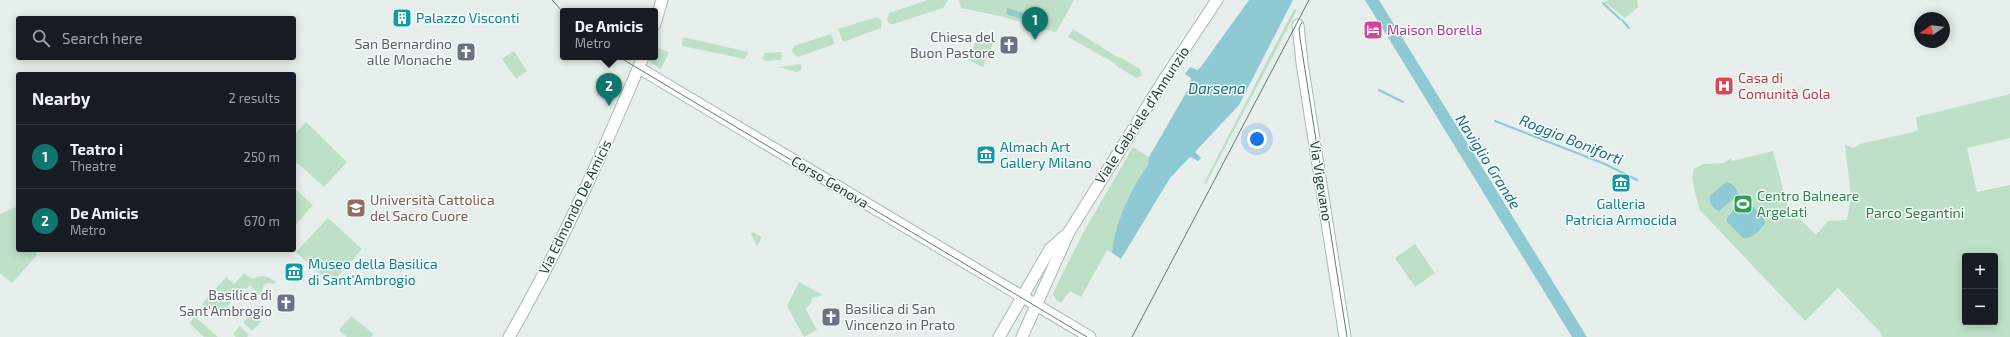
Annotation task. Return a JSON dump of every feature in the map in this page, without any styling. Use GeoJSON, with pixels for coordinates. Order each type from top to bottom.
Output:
{"type":"FeatureCollection","features":[{"type":"Feature","properties":{"kind":"street"},"geometry":{"type":"LineString","coordinates":[[658,14],[662,0]]}},
{"type":"Feature","properties":{"kind":"street","name":"Viale Gabriele d'Annunzio"},"geometry":{"type":"LineString","coordinates":[[1069,232],[1165,78],[1217,0]]}},
{"type":"Feature","properties":{"kind":"street","name":"Via Vigevano"},"geometry":{"type":"LineString","coordinates":[[1298,25],[1302,62],[1346,337]]}},
{"type":"Feature","properties":{"kind":"street","name":"Via Edmondo De Amicis"},"geometry":{"type":"LineString","coordinates":[[509,337],[527,307],[574,211],[642,60]]}},
{"type":"Feature","properties":{"kind":"street","name":"Corso Genova"},"geometry":{"type":"LineString","coordinates":[[637,72],[659,79],[1038,305],[1067,325]]}},
{"type":"Feature","properties":{"kind":"street"},"geometry":{"type":"LineString","coordinates":[[999,337],[1050,249],[1069,232]]}},
{"type":"Feature","properties":{"kind":"street"},"geometry":{"type":"LineString","coordinates":[[1022,337],[1038,305],[1069,232]]}},
{"type":"Feature","properties":{"kind":"street"},"geometry":{"type":"LineString","coordinates":[[1067,325],[1079,337]]}},
{"type":"Feature","properties":{"kind":"street"},"geometry":{"type":"LineString","coordinates":[[1067,325],[1090,337]]}},
{"type":"Feature","properties":{"kind":"green space"},"geometry":{"type":"Polygon","coordinates":[[[928,0],[948,0],[943,8],[893,24],[890,24],[887,20],[889,13],[928,0]]]}},
{"type":"Feature","properties":{"kind":"green space"},"geometry":{"type":"Polygon","coordinates":[[[959,0],[1074,0],[1057,31],[1055,32],[1000,16],[961,8],[959,0]]]}},
{"type":"Feature","properties":{"kind":"green space"},"geometry":{"type":"Polygon","coordinates":[[[1609,0],[1637,0],[1638,7],[1625,18],[1604,2],[1609,0]]]}},
{"type":"Feature","properties":{"kind":"green space"},"geometry":{"type":"Polygon","coordinates":[[[1294,9],[1297,10],[1206,184],[1204,183],[1294,9]]]}},
{"type":"Feature","properties":{"kind":"green space"},"geometry":{"type":"Polygon","coordinates":[[[877,17],[882,21],[881,28],[843,42],[838,29],[877,17]]]}},
{"type":"Feature","properties":{"kind":"green space"},"geometry":{"type":"Polygon","coordinates":[[[1073,29],[1119,58],[1120,57],[1140,69],[1142,76],[1136,78],[1115,65],[1116,64],[1068,37],[1073,29]]]}},
{"type":"Feature","properties":{"kind":"green space"},"geometry":{"type":"Polygon","coordinates":[[[831,34],[835,44],[798,57],[792,52],[794,46],[831,34]]]}},
{"type":"Feature","properties":{"kind":"green space"},"geometry":{"type":"Polygon","coordinates":[[[978,36],[993,43],[983,67],[968,60],[978,36]]]}},
{"type":"Feature","properties":{"kind":"green space"},"geometry":{"type":"Polygon","coordinates":[[[683,37],[748,52],[745,59],[682,46],[683,37]]]}},
{"type":"Feature","properties":{"kind":"green space"},"geometry":{"type":"Polygon","coordinates":[[[658,48],[669,52],[661,69],[649,60],[658,60],[658,48]]]}},
{"type":"Feature","properties":{"kind":"green space"},"geometry":{"type":"Polygon","coordinates":[[[514,51],[527,71],[516,79],[502,59],[514,51]]]}},
{"type":"Feature","properties":{"kind":"green space"},"geometry":{"type":"Polygon","coordinates":[[[781,52],[782,59],[780,60],[765,61],[762,58],[765,53],[781,52]]]}},
{"type":"Feature","properties":{"kind":"green space"},"geometry":{"type":"Polygon","coordinates":[[[802,64],[801,70],[797,72],[778,67],[802,64]]]}},
{"type":"Feature","properties":{"kind":"green space","name":"Parco Segantini"},"geometry":{"type":"Polygon","coordinates":[[[2010,94],[2010,138],[1967,148],[1977,192],[2010,185],[2010,337],[1882,337],[1881,333],[1838,288],[1805,321],[1699,209],[1692,178],[1694,169],[1703,164],[1724,163],[1731,158],[1732,161],[1773,151],[1791,219],[1798,217],[1816,235],[1828,221],[1847,220],[1851,197],[1845,145],[1854,148],[1860,144],[1918,131],[1916,117],[2010,94]]]}},
{"type":"Feature","properties":{"kind":"green space"},"geometry":{"type":"Polygon","coordinates":[[[306,122],[347,162],[324,187],[296,162],[296,133],[306,122]]]}},
{"type":"Feature","properties":{"kind":"green space"},"geometry":{"type":"Polygon","coordinates":[[[1133,147],[1149,157],[1148,165],[1135,185],[1124,207],[1116,230],[1112,253],[1107,250],[1081,297],[1070,291],[1061,303],[1056,300],[1053,294],[1055,289],[1083,233],[1133,147]]]}},
{"type":"Feature","properties":{"kind":"green space"},"geometry":{"type":"Polygon","coordinates":[[[296,190],[313,205],[296,225],[296,190]]]}},
{"type":"Feature","properties":{"kind":"green space"},"geometry":{"type":"Polygon","coordinates":[[[16,207],[16,252],[36,252],[37,255],[12,283],[0,273],[0,214],[16,207]]]}},
{"type":"Feature","properties":{"kind":"green space"},"geometry":{"type":"Polygon","coordinates":[[[328,218],[362,249],[331,284],[296,252],[328,218]]]}},
{"type":"Feature","properties":{"kind":"green space"},"geometry":{"type":"Polygon","coordinates":[[[753,232],[762,237],[757,246],[751,234],[753,232]]]}},
{"type":"Feature","properties":{"kind":"green space"},"geometry":{"type":"Polygon","coordinates":[[[1415,244],[1435,273],[1415,287],[1395,258],[1415,244]]]}},
{"type":"Feature","properties":{"kind":"green space"},"geometry":{"type":"Polygon","coordinates":[[[244,273],[252,279],[259,276],[264,276],[276,282],[274,284],[264,284],[262,290],[263,295],[260,295],[250,285],[246,289],[244,288],[217,317],[202,304],[226,277],[234,284],[244,273]]]}},
{"type":"Feature","properties":{"kind":"green space"},"geometry":{"type":"Polygon","coordinates":[[[799,282],[823,295],[812,298],[810,305],[805,308],[817,330],[804,337],[787,306],[799,282]]]}},
{"type":"Feature","properties":{"kind":"green space"},"geometry":{"type":"Polygon","coordinates":[[[252,313],[261,322],[252,331],[243,322],[252,313]]]}},
{"type":"Feature","properties":{"kind":"green space"},"geometry":{"type":"Polygon","coordinates":[[[351,316],[374,334],[371,337],[347,337],[339,330],[351,316]]]}},
{"type":"Feature","properties":{"kind":"green space"},"geometry":{"type":"Polygon","coordinates":[[[195,317],[218,337],[204,337],[189,323],[195,317]]]}},
{"type":"Feature","properties":{"kind":"green space"},"geometry":{"type":"Polygon","coordinates":[[[240,326],[249,335],[247,337],[236,337],[233,334],[240,326]]]}},
{"type":"Feature","properties":{"kind":"water","name":"Darsena"},"geometry":{"type":"Polygon","coordinates":[[[1249,0],[1293,0],[1239,105],[1195,152],[1201,158],[1198,161],[1190,157],[1170,178],[1121,259],[1112,253],[1116,230],[1120,218],[1129,196],[1148,165],[1149,157],[1190,86],[1191,78],[1185,74],[1190,67],[1197,70],[1200,68],[1249,0]]]}},
{"type":"Feature","properties":{"kind":"water"},"geometry":{"type":"Polygon","coordinates":[[[1365,0],[1379,0],[1587,337],[1572,337],[1365,0]]]}},
{"type":"Feature","properties":{"kind":"water"},"geometry":{"type":"Polygon","coordinates":[[[1007,8],[1043,19],[1041,25],[1006,14],[1007,8]]]}},
{"type":"Feature","properties":{"kind":"water"},"geometry":{"type":"Polygon","coordinates":[[[1726,182],[1734,186],[1738,195],[1719,211],[1712,205],[1710,196],[1726,182]]]}},
{"type":"Feature","properties":{"kind":"water"},"geometry":{"type":"Polygon","coordinates":[[[1741,201],[1748,201],[1764,219],[1765,223],[1756,234],[1743,238],[1727,222],[1727,218],[1741,201]]]}},
{"type":"Feature","properties":{"kind":"waterway"},"geometry":{"type":"LineString","coordinates":[[1603,3],[1620,19]]}},
{"type":"Feature","properties":{"kind":"waterway"},"geometry":{"type":"LineString","coordinates":[[1622,20],[1629,28]]}},
{"type":"Feature","properties":{"kind":"waterway"},"geometry":{"type":"LineString","coordinates":[[1379,90],[1403,102]]}},
{"type":"Feature","properties":{"kind":"waterway","name":"Roggia Boniforti"},"geometry":{"type":"LineString","coordinates":[[1495,121],[1605,164],[1637,180]]}},
{"type":"Feature","properties":{"kind":"tram line"},"geometry":{"type":"LineString","coordinates":[[552,0],[560,9]]}},
{"type":"Feature","properties":{"kind":"tram line"},"geometry":{"type":"LineString","coordinates":[[1132,337],[1309,0]]}},
{"type":"Feature","properties":{"kind":"tram line"},"geometry":{"type":"LineString","coordinates":[[1302,22],[1299,28],[1300,38],[1347,337]]}},
{"type":"Feature","properties":{"kind":"tram line"},"geometry":{"type":"LineString","coordinates":[[624,60],[1087,337]]}},
{"type":"Feature","properties":{"kind":"place","name":"Palazzo Visconti"},"geometry":{"type":"Point","coordinates":[402,18]}},
{"type":"Feature","properties":{"kind":"place","name":"Maison Borella"},"geometry":{"type":"Point","coordinates":[1373,30]}},
{"type":"Feature","properties":{"kind":"place","name":"Teatro i"},"geometry":{"type":"Point","coordinates":[1035,40]}},
{"type":"Feature","properties":{"kind":"place","name":"Chiesa del Buon Pastore"},"geometry":{"type":"Point","coordinates":[1009,45]}},
{"type":"Feature","properties":{"kind":"place","name":"San Bernardino alle Monache"},"geometry":{"type":"Point","coordinates":[466,52]}},
{"type":"Feature","properties":{"kind":"place","name":"Casa di Comunità Gola"},"geometry":{"type":"Point","coordinates":[1724,86]}},
{"type":"Feature","properties":{"kind":"place","name":"De Amicis"},"geometry":{"type":"Point","coordinates":[609,106]}},
{"type":"Feature","properties":{"kind":"place","name":"Almach Art Gallery Milano"},"geometry":{"type":"Point","coordinates":[986,155]}},
{"type":"Feature","properties":{"kind":"place","name":"Galleria Patricia Armocida"},"geometry":{"type":"Point","coordinates":[1621,183]}},
{"type":"Feature","properties":{"kind":"place","name":"Centro Balneare Argelati"},"geometry":{"type":"Point","coordinates":[1743,204]}},
{"type":"Feature","properties":{"kind":"place","name":"Università Cattolica del Sacro Cuore"},"geometry":{"type":"Point","coordinates":[356,208]}},
{"type":"Feature","properties":{"kind":"place","name":"Museo della Basilica di Sant'Ambrogio"},"geometry":{"type":"Point","coordinates":[294,272]}},
{"type":"Feature","properties":{"kind":"place","name":"Basilica di Sant'Ambrogio"},"geometry":{"type":"Point","coordinates":[286,303]}},
{"type":"Feature","properties":{"kind":"place","name":"Basilica di San Vincenzo in Prato"},"geometry":{"type":"Point","coordinates":[831,317]}},
{"type":"Feature","properties":{"kind":"water label","name":"Naviglio Grande"},"geometry":{"type":"Point","coordinates":[1488,162]}}]}
